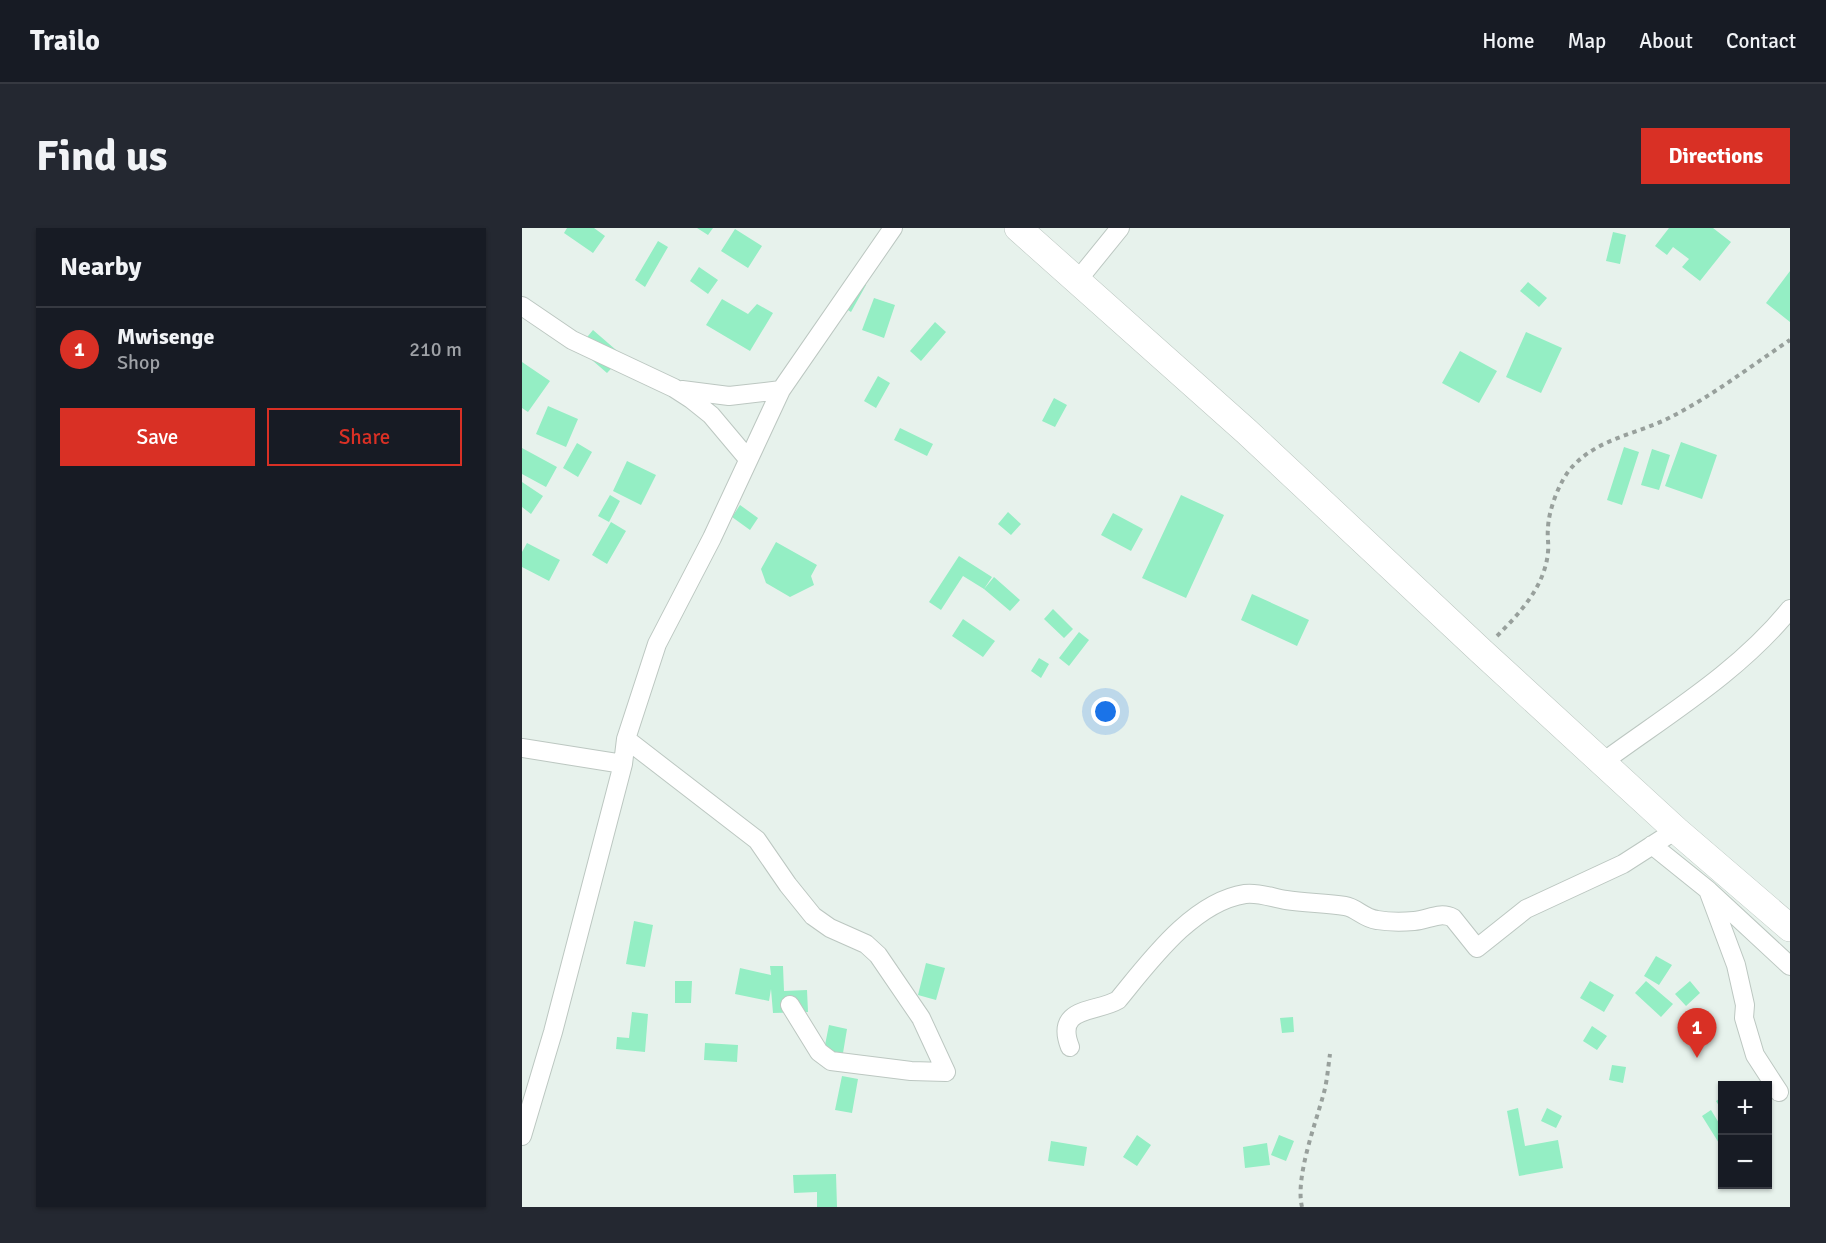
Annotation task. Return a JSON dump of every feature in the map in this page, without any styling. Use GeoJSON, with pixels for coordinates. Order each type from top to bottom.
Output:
{"type":"FeatureCollection","features":[{"type":"Feature","properties":{"kind":"main road"},"geometry":{"type":"LineString","coordinates":[[1018,228],[1246,430],[1482,652],[1676,830],[1790,928]]}},
{"type":"Feature","properties":{"kind":"street"},"geometry":{"type":"LineString","coordinates":[[522,1136],[553,1032],[623,764],[626,739],[657,644],[712,538],[781,390],[893,228]]}},
{"type":"Feature","properties":{"kind":"street"},"geometry":{"type":"LineString","coordinates":[[1077,282],[1120,228]]}},
{"type":"Feature","properties":{"kind":"street"},"geometry":{"type":"LineString","coordinates":[[522,306],[572,340],[674,388],[711,415],[748,459]]}},
{"type":"Feature","properties":{"kind":"street"},"geometry":{"type":"LineString","coordinates":[[674,388],[729,396],[781,390]]}},
{"type":"Feature","properties":{"kind":"street"},"geometry":{"type":"LineString","coordinates":[[1603,762],[1710,684],[1738,661],[1790,609]]}},
{"type":"Feature","properties":{"kind":"street"},"geometry":{"type":"LineString","coordinates":[[626,739],[757,840],[813,916],[866,944],[878,955],[921,1018],[946,1072],[911,1071],[831,1061],[819,1052],[790,1005]]}},
{"type":"Feature","properties":{"kind":"street"},"geometry":{"type":"LineString","coordinates":[[522,748],[623,764]]}},
{"type":"Feature","properties":{"kind":"street"},"geometry":{"type":"LineString","coordinates":[[1070,1047],[1066,1036],[1072,1017],[1077,1013],[1110,1004],[1118,999],[1195,915],[1238,896],[1247,893],[1345,906],[1353,908],[1365,918],[1379,921],[1416,921],[1436,915],[1449,916],[1454,918],[1477,948],[1526,909],[1623,864],[1676,830]]}},
{"type":"Feature","properties":{"kind":"street"},"geometry":{"type":"LineString","coordinates":[[1653,845],[1708,890],[1790,966]]}},
{"type":"Feature","properties":{"kind":"street"},"geometry":{"type":"LineString","coordinates":[[1708,890],[1736,965],[1751,1047],[1779,1092]]}},
{"type":"Feature","properties":{"kind":"path"},"geometry":{"type":"LineString","coordinates":[[1482,652],[1529,601],[1540,582],[1548,553],[1548,526],[1555,497],[1572,466],[1600,445],[1669,418],[1699,401],[1790,340]]}},
{"type":"Feature","properties":{"kind":"path"},"geometry":{"type":"LineString","coordinates":[[1302,1207],[1304,1169],[1324,1094],[1330,1054]]}},
{"type":"Feature","properties":{"kind":"building"},"geometry":{"type":"Polygon","coordinates":[[[567,228],[594,228],[605,236],[593,253],[564,233],[567,228]]]}},
{"type":"Feature","properties":{"kind":"building"},"geometry":{"type":"Polygon","coordinates":[[[697,228],[713,228],[708,235],[697,228]]]}},
{"type":"Feature","properties":{"kind":"building"},"geometry":{"type":"Polygon","coordinates":[[[1669,228],[1713,228],[1731,242],[1700,281],[1682,267],[1689,259],[1673,247],[1667,255],[1655,246],[1669,228]]]}},
{"type":"Feature","properties":{"kind":"building"},"geometry":{"type":"Polygon","coordinates":[[[735,229],[762,246],[748,268],[721,251],[735,229]]]}},
{"type":"Feature","properties":{"kind":"building"},"geometry":{"type":"Polygon","coordinates":[[[1613,232],[1626,235],[1620,264],[1606,261],[1613,232]]]}},
{"type":"Feature","properties":{"kind":"building"},"geometry":{"type":"Polygon","coordinates":[[[658,241],[668,247],[645,287],[635,280],[658,241]]]}},
{"type":"Feature","properties":{"kind":"building"},"geometry":{"type":"Polygon","coordinates":[[[699,267],[718,280],[708,294],[690,281],[699,267]]]}},
{"type":"Feature","properties":{"kind":"building"},"geometry":{"type":"Polygon","coordinates":[[[1790,271],[1790,322],[1766,303],[1790,271]]]}},
{"type":"Feature","properties":{"kind":"building"},"geometry":{"type":"Polygon","coordinates":[[[855,279],[866,285],[851,312],[840,305],[855,279]]]}},
{"type":"Feature","properties":{"kind":"building"},"geometry":{"type":"Polygon","coordinates":[[[1528,282],[1547,298],[1539,307],[1520,291],[1528,282]]]}},
{"type":"Feature","properties":{"kind":"building"},"geometry":{"type":"Polygon","coordinates":[[[874,298],[895,305],[884,338],[862,330],[874,298]]]}},
{"type":"Feature","properties":{"kind":"building"},"geometry":{"type":"Polygon","coordinates":[[[722,299],[748,314],[757,304],[773,313],[750,351],[706,325],[722,299]]]}},
{"type":"Feature","properties":{"kind":"building"},"geometry":{"type":"Polygon","coordinates":[[[935,322],[946,332],[921,361],[910,351],[935,322]]]}},
{"type":"Feature","properties":{"kind":"building"},"geometry":{"type":"Polygon","coordinates":[[[593,330],[623,356],[607,373],[578,348],[593,330]]]}},
{"type":"Feature","properties":{"kind":"building"},"geometry":{"type":"Polygon","coordinates":[[[1526,332],[1562,348],[1541,393],[1506,377],[1526,332]]]}},
{"type":"Feature","properties":{"kind":"building"},"geometry":{"type":"Polygon","coordinates":[[[1460,351],[1497,371],[1479,403],[1442,383],[1460,351]]]}},
{"type":"Feature","properties":{"kind":"building"},"geometry":{"type":"Polygon","coordinates":[[[522,362],[550,381],[528,412],[522,408],[522,362]]]}},
{"type":"Feature","properties":{"kind":"building"},"geometry":{"type":"Polygon","coordinates":[[[878,376],[890,383],[876,408],[864,401],[878,376]]]}},
{"type":"Feature","properties":{"kind":"building"},"geometry":{"type":"Polygon","coordinates":[[[1054,398],[1067,405],[1055,427],[1042,421],[1054,398]]]}},
{"type":"Feature","properties":{"kind":"building"},"geometry":{"type":"Polygon","coordinates":[[[548,406],[578,419],[566,447],[536,434],[548,406]]]}},
{"type":"Feature","properties":{"kind":"building"},"geometry":{"type":"Polygon","coordinates":[[[900,428],[933,444],[927,456],[894,440],[900,428]]]}},
{"type":"Feature","properties":{"kind":"building"},"geometry":{"type":"Polygon","coordinates":[[[1681,442],[1717,455],[1702,499],[1665,486],[1681,442]]]}},
{"type":"Feature","properties":{"kind":"building"},"geometry":{"type":"Polygon","coordinates":[[[577,443],[592,452],[578,477],[563,468],[577,443]]]}},
{"type":"Feature","properties":{"kind":"building"},"geometry":{"type":"Polygon","coordinates":[[[1624,447],[1639,452],[1622,505],[1607,500],[1624,447]]]}},
{"type":"Feature","properties":{"kind":"building"},"geometry":{"type":"Polygon","coordinates":[[[522,448],[557,467],[546,487],[522,474],[522,448]]]}},
{"type":"Feature","properties":{"kind":"building"},"geometry":{"type":"Polygon","coordinates":[[[1652,449],[1670,455],[1659,490],[1641,485],[1652,449]]]}},
{"type":"Feature","properties":{"kind":"building"},"geometry":{"type":"Polygon","coordinates":[[[627,461],[656,475],[641,505],[613,491],[627,461]]]}},
{"type":"Feature","properties":{"kind":"building"},"geometry":{"type":"Polygon","coordinates":[[[522,482],[543,496],[531,514],[522,507],[522,482]]]}},
{"type":"Feature","properties":{"kind":"building"},"geometry":{"type":"Polygon","coordinates":[[[610,495],[620,501],[609,522],[598,516],[610,495]]]}},
{"type":"Feature","properties":{"kind":"building"},"geometry":{"type":"Polygon","coordinates":[[[1181,495],[1224,515],[1186,598],[1142,578],[1181,495]]]}},
{"type":"Feature","properties":{"kind":"building"},"geometry":{"type":"Polygon","coordinates":[[[740,505],[758,518],[750,530],[732,517],[740,505]]]}},
{"type":"Feature","properties":{"kind":"building"},"geometry":{"type":"Polygon","coordinates":[[[1008,512],[1021,524],[1011,535],[998,524],[1008,512]]]}},
{"type":"Feature","properties":{"kind":"building"},"geometry":{"type":"Polygon","coordinates":[[[1113,513],[1143,529],[1131,551],[1101,535],[1113,513]]]}},
{"type":"Feature","properties":{"kind":"building"},"geometry":{"type":"Polygon","coordinates":[[[611,522],[626,531],[607,564],[592,555],[611,522]]]}},
{"type":"Feature","properties":{"kind":"building"},"geometry":{"type":"Polygon","coordinates":[[[776,542],[817,565],[811,576],[814,585],[790,597],[766,583],[761,569],[776,542]]]}},
{"type":"Feature","properties":{"kind":"building"},"geometry":{"type":"Polygon","coordinates":[[[527,543],[560,560],[549,581],[522,567],[522,552],[527,543]]]}},
{"type":"Feature","properties":{"kind":"building"},"geometry":{"type":"Polygon","coordinates":[[[959,556],[992,577],[984,589],[963,576],[941,610],[929,602],[959,556]]]}},
{"type":"Feature","properties":{"kind":"building"},"geometry":{"type":"Polygon","coordinates":[[[994,577],[1020,600],[1010,611],[984,589],[994,577]]]}},
{"type":"Feature","properties":{"kind":"building"},"geometry":{"type":"Polygon","coordinates":[[[1252,594],[1309,620],[1297,646],[1241,620],[1252,594]]]}},
{"type":"Feature","properties":{"kind":"building"},"geometry":{"type":"Polygon","coordinates":[[[1053,609],[1073,629],[1064,638],[1044,619],[1053,609]]]}},
{"type":"Feature","properties":{"kind":"building"},"geometry":{"type":"Polygon","coordinates":[[[963,619],[995,641],[983,657],[952,636],[963,619]]]}},
{"type":"Feature","properties":{"kind":"building"},"geometry":{"type":"Polygon","coordinates":[[[1079,632],[1089,640],[1069,666],[1059,658],[1079,632]]]}},
{"type":"Feature","properties":{"kind":"building"},"geometry":{"type":"Polygon","coordinates":[[[1039,658],[1049,664],[1041,678],[1031,671],[1039,658]]]}},
{"type":"Feature","properties":{"kind":"building"},"geometry":{"type":"Polygon","coordinates":[[[634,921],[653,925],[645,967],[626,964],[634,921]]]}},
{"type":"Feature","properties":{"kind":"building"},"geometry":{"type":"Polygon","coordinates":[[[1656,956],[1672,965],[1659,985],[1644,976],[1656,956]]]}},
{"type":"Feature","properties":{"kind":"building"},"geometry":{"type":"Polygon","coordinates":[[[926,963],[945,968],[936,1000],[918,995],[926,963]]]}},
{"type":"Feature","properties":{"kind":"building"},"geometry":{"type":"Polygon","coordinates":[[[770,966],[783,966],[784,991],[807,990],[808,1012],[773,1013],[771,989],[769,1001],[735,994],[740,968],[771,975],[770,966]]]}},
{"type":"Feature","properties":{"kind":"building"},"geometry":{"type":"Polygon","coordinates":[[[675,981],[692,981],[691,1003],[675,1003],[675,981]]]}},
{"type":"Feature","properties":{"kind":"building"},"geometry":{"type":"Polygon","coordinates":[[[1590,981],[1614,995],[1604,1012],[1580,998],[1590,981]]]}},
{"type":"Feature","properties":{"kind":"building"},"geometry":{"type":"Polygon","coordinates":[[[1646,981],[1673,1004],[1661,1017],[1635,993],[1646,981]]]}},
{"type":"Feature","properties":{"kind":"building"},"geometry":{"type":"Polygon","coordinates":[[[1690,981],[1700,993],[1686,1006],[1675,994],[1690,981]]]}},
{"type":"Feature","properties":{"kind":"building"},"geometry":{"type":"Polygon","coordinates":[[[632,1012],[648,1014],[645,1052],[616,1049],[617,1037],[629,1038],[632,1012]]]}},
{"type":"Feature","properties":{"kind":"building"},"geometry":{"type":"Polygon","coordinates":[[[1293,1017],[1294,1032],[1282,1033],[1280,1018],[1293,1017]]]}},
{"type":"Feature","properties":{"kind":"building"},"geometry":{"type":"Polygon","coordinates":[[[829,1025],[847,1029],[842,1059],[823,1055],[829,1025]]]}},
{"type":"Feature","properties":{"kind":"building"},"geometry":{"type":"Polygon","coordinates":[[[1592,1026],[1607,1036],[1597,1050],[1583,1041],[1592,1026]]]}},
{"type":"Feature","properties":{"kind":"building"},"geometry":{"type":"Polygon","coordinates":[[[705,1043],[738,1045],[737,1062],[704,1060],[705,1043]]]}},
{"type":"Feature","properties":{"kind":"building"},"geometry":{"type":"Polygon","coordinates":[[[1612,1065],[1626,1067],[1623,1083],[1609,1080],[1612,1065]]]}},
{"type":"Feature","properties":{"kind":"building"},"geometry":{"type":"Polygon","coordinates":[[[842,1076],[858,1079],[852,1113],[835,1110],[842,1076]]]}},
{"type":"Feature","properties":{"kind":"building"},"geometry":{"type":"Polygon","coordinates":[[[1518,1108],[1525,1146],[1558,1140],[1563,1168],[1519,1176],[1507,1111],[1518,1108]]]}},
{"type":"Feature","properties":{"kind":"building"},"geometry":{"type":"Polygon","coordinates":[[[1547,1108],[1562,1116],[1556,1128],[1541,1121],[1547,1108]]]}},
{"type":"Feature","properties":{"kind":"building"},"geometry":{"type":"Polygon","coordinates":[[[1711,1110],[1718,1121],[1718,1142],[1702,1116],[1711,1110]]]}},
{"type":"Feature","properties":{"kind":"building"},"geometry":{"type":"Polygon","coordinates":[[[1137,1135],[1151,1145],[1137,1166],[1123,1157],[1137,1135]]]}},
{"type":"Feature","properties":{"kind":"building"},"geometry":{"type":"Polygon","coordinates":[[[1279,1135],[1294,1141],[1286,1161],[1271,1155],[1279,1135]]]}},
{"type":"Feature","properties":{"kind":"building"},"geometry":{"type":"Polygon","coordinates":[[[1051,1141],[1087,1147],[1084,1166],[1048,1161],[1051,1141]]]}},
{"type":"Feature","properties":{"kind":"building"},"geometry":{"type":"Polygon","coordinates":[[[1267,1143],[1270,1165],[1245,1168],[1243,1147],[1267,1143]]]}},
{"type":"Feature","properties":{"kind":"building"},"geometry":{"type":"Polygon","coordinates":[[[836,1174],[837,1207],[817,1207],[817,1192],[794,1193],[793,1175],[836,1174]]]}},
{"type":"Feature","properties":{"kind":"place","name":"Mwisenge"},"geometry":{"type":"Point","coordinates":[1697,1058]}}]}
